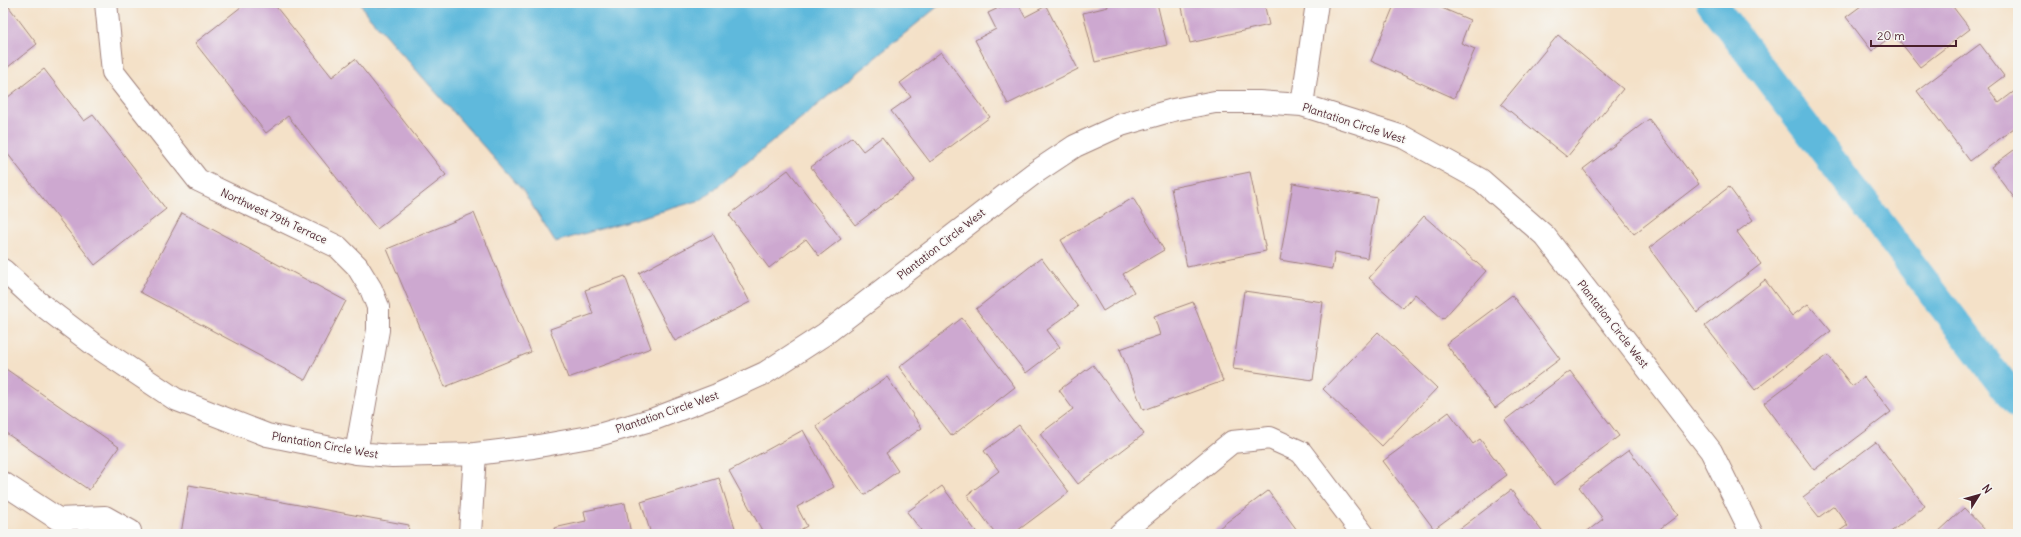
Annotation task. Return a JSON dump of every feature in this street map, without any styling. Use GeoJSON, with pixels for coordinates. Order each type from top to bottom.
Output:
{"type":"FeatureCollection","features":[{"type":"Feature","properties":{"kind":"street","name":"Northwest 79th Terrace"},"geometry":{"type":"LineString","coordinates":[[106,3],[113,72],[198,180],[338,247],[357,266],[371,289],[378,307],[378,330],[356,453]]}},
{"type":"Feature","properties":{"kind":"street"},"geometry":{"type":"LineString","coordinates":[[1302,105],[1317,3]]}},
{"type":"Feature","properties":{"kind":"street","name":"Plantation Circle West"},"geometry":{"type":"LineString","coordinates":[[3,270],[38,302],[93,344],[175,399],[267,435],[356,453],[392,456],[475,454],[533,447],[595,436],[668,414],[717,395],[765,373],[825,334],[1033,174],[1075,146],[1121,125],[1173,110],[1215,102],[1259,102],[1302,105],[1403,137],[1480,180],[1545,236],[1711,450],[1752,534]]}},
{"type":"Feature","properties":{"kind":"street"},"geometry":{"type":"LineString","coordinates":[[1120,534],[1232,442],[1270,438],[1301,452],[1363,534]]}},
{"type":"Feature","properties":{"kind":"street"},"geometry":{"type":"LineString","coordinates":[[470,534],[475,454]]}},
{"type":"Feature","properties":{"kind":"street"},"geometry":{"type":"LineString","coordinates":[[3,483],[58,520],[105,517],[130,531]]}},
{"type":"Feature","properties":{"kind":"water"},"geometry":{"type":"Polygon","coordinates":[[[361,3],[942,3],[701,200],[555,242],[523,191],[365,12],[361,3]]]}},
{"type":"Feature","properties":{"kind":"building"},"geometry":{"type":"Polygon","coordinates":[[[3,3],[6,3],[37,44],[3,71],[3,3]]]}},
{"type":"Feature","properties":{"kind":"building"},"geometry":{"type":"Polygon","coordinates":[[[246,3],[273,3],[332,77],[355,59],[446,175],[377,229],[288,116],[266,133],[195,43],[246,3]]]}},
{"type":"Feature","properties":{"kind":"building"},"geometry":{"type":"Polygon","coordinates":[[[1009,3],[1018,3],[1025,17],[1046,6],[1078,69],[1008,104],[975,40],[996,29],[988,13],[1009,3]]]}},
{"type":"Feature","properties":{"kind":"building"},"geometry":{"type":"Polygon","coordinates":[[[1107,3],[1157,3],[1167,45],[1095,62],[1083,13],[1108,7],[1107,3]]]}},
{"type":"Feature","properties":{"kind":"building"},"geometry":{"type":"Polygon","coordinates":[[[1181,3],[1264,3],[1269,25],[1190,43],[1181,3]]]}},
{"type":"Feature","properties":{"kind":"building"},"geometry":{"type":"Polygon","coordinates":[[[1395,3],[1430,3],[1470,20],[1461,43],[1475,49],[1454,98],[1371,61],[1395,3]]]}},
{"type":"Feature","properties":{"kind":"building"},"geometry":{"type":"Polygon","coordinates":[[[1865,3],[1950,3],[1970,29],[1920,67],[1894,34],[1872,51],[1846,17],[1865,3]]]}},
{"type":"Feature","properties":{"kind":"building"},"geometry":{"type":"Polygon","coordinates":[[[1558,35],[1623,89],[1567,157],[1501,104],[1558,35]]]}},
{"type":"Feature","properties":{"kind":"building"},"geometry":{"type":"Polygon","coordinates":[[[1980,44],[2004,76],[1988,88],[1999,103],[2016,90],[2018,92],[2018,125],[1970,161],[1917,91],[1980,44]]]}},
{"type":"Feature","properties":{"kind":"building"},"geometry":{"type":"Polygon","coordinates":[[[941,52],[990,117],[930,162],[891,111],[911,97],[900,83],[941,52]]]}},
{"type":"Feature","properties":{"kind":"building"},"geometry":{"type":"Polygon","coordinates":[[[44,69],[84,121],[93,115],[166,209],[95,265],[3,148],[3,101],[44,69]]]}},
{"type":"Feature","properties":{"kind":"building"},"geometry":{"type":"Polygon","coordinates":[[[1649,119],[1699,184],[1634,234],[1583,169],[1649,119]]]}},
{"type":"Feature","properties":{"kind":"building"},"geometry":{"type":"Polygon","coordinates":[[[852,137],[863,151],[882,137],[915,180],[855,225],[811,167],[852,137]]]}},
{"type":"Feature","properties":{"kind":"building"},"geometry":{"type":"Polygon","coordinates":[[[2018,147],[2018,203],[1991,167],[2018,147]]]}},
{"type":"Feature","properties":{"kind":"building"},"geometry":{"type":"Polygon","coordinates":[[[788,170],[841,239],[819,256],[806,239],[769,268],[729,215],[788,170]]]}},
{"type":"Feature","properties":{"kind":"building"},"geometry":{"type":"Polygon","coordinates":[[[1250,172],[1266,251],[1187,267],[1171,188],[1250,172]]]}},
{"type":"Feature","properties":{"kind":"building"},"geometry":{"type":"Polygon","coordinates":[[[1293,183],[1377,198],[1367,258],[1335,252],[1332,269],[1280,260],[1293,183]]]}},
{"type":"Feature","properties":{"kind":"building"},"geometry":{"type":"Polygon","coordinates":[[[1729,187],[1753,220],[1737,232],[1761,264],[1697,313],[1649,248],[1729,187]]]}},
{"type":"Feature","properties":{"kind":"building"},"geometry":{"type":"Polygon","coordinates":[[[1133,198],[1164,250],[1123,274],[1134,292],[1103,311],[1061,240],[1133,198]]]}},
{"type":"Feature","properties":{"kind":"building"},"geometry":{"type":"Polygon","coordinates":[[[182,213],[346,301],[305,380],[140,292],[182,213]]]}},
{"type":"Feature","properties":{"kind":"building"},"geometry":{"type":"Polygon","coordinates":[[[474,213],[531,352],[445,387],[387,249],[474,213]]]}},
{"type":"Feature","properties":{"kind":"building"},"geometry":{"type":"Polygon","coordinates":[[[1424,216],[1486,271],[1443,319],[1415,294],[1403,308],[1369,278],[1424,216]]]}},
{"type":"Feature","properties":{"kind":"building"},"geometry":{"type":"Polygon","coordinates":[[[713,234],[750,302],[675,341],[639,273],[713,234]]]}},
{"type":"Feature","properties":{"kind":"building"},"geometry":{"type":"Polygon","coordinates":[[[1041,258],[1078,307],[1047,330],[1060,347],[1026,373],[976,309],[1041,258]]]}},
{"type":"Feature","properties":{"kind":"building"},"geometry":{"type":"Polygon","coordinates":[[[625,276],[651,348],[568,378],[550,329],[593,314],[585,290],[625,276]]]}},
{"type":"Feature","properties":{"kind":"building"},"geometry":{"type":"Polygon","coordinates":[[[1765,280],[1792,316],[1808,304],[1831,331],[1755,390],[1705,326],[1765,280]]]}},
{"type":"Feature","properties":{"kind":"building"},"geometry":{"type":"Polygon","coordinates":[[[1244,291],[1323,302],[1313,380],[1233,369],[1244,291]]]}},
{"type":"Feature","properties":{"kind":"building"},"geometry":{"type":"Polygon","coordinates":[[[1512,295],[1560,359],[1495,408],[1446,344],[1512,295]]]}},
{"type":"Feature","properties":{"kind":"building"},"geometry":{"type":"Polygon","coordinates":[[[1193,302],[1223,381],[1143,410],[1120,349],[1160,335],[1154,316],[1193,302]]]}},
{"type":"Feature","properties":{"kind":"building"},"geometry":{"type":"Polygon","coordinates":[[[962,318],[1015,387],[952,436],[899,367],[962,318]]]}},
{"type":"Feature","properties":{"kind":"building"},"geometry":{"type":"Polygon","coordinates":[[[1378,332],[1437,388],[1382,446],[1323,389],[1378,332]]]}},
{"type":"Feature","properties":{"kind":"building"},"geometry":{"type":"Polygon","coordinates":[[[1828,355],[1852,386],[1864,377],[1891,412],[1814,470],[1764,403],[1828,355]]]}},
{"type":"Feature","properties":{"kind":"building"},"geometry":{"type":"Polygon","coordinates":[[[1093,365],[1144,434],[1078,484],[1040,434],[1073,409],[1059,390],[1093,365]]]}},
{"type":"Feature","properties":{"kind":"building"},"geometry":{"type":"Polygon","coordinates":[[[3,367],[119,447],[89,490],[3,431],[3,367]]]}},
{"type":"Feature","properties":{"kind":"building"},"geometry":{"type":"Polygon","coordinates":[[[1570,371],[1619,436],[1554,485],[1505,420],[1570,371]]]}},
{"type":"Feature","properties":{"kind":"building"},"geometry":{"type":"Polygon","coordinates":[[[887,377],[922,428],[886,453],[898,471],[864,495],[816,426],[887,377]]]}},
{"type":"Feature","properties":{"kind":"building"},"geometry":{"type":"Polygon","coordinates":[[[1449,412],[1473,444],[1480,439],[1507,475],[1434,529],[1383,461],[1449,412]]]}},
{"type":"Feature","properties":{"kind":"building"},"geometry":{"type":"Polygon","coordinates":[[[1019,425],[1069,492],[1013,534],[996,534],[967,495],[999,471],[984,451],[1019,425]]]}},
{"type":"Feature","properties":{"kind":"building"},"geometry":{"type":"Polygon","coordinates":[[[803,430],[834,487],[797,507],[807,526],[793,534],[764,534],[729,471],[803,430]]]}},
{"type":"Feature","properties":{"kind":"building"},"geometry":{"type":"Polygon","coordinates":[[[1876,442],[1925,506],[1888,534],[1835,534],[1848,525],[1834,506],[1819,517],[1803,497],[1876,442]]]}},
{"type":"Feature","properties":{"kind":"building"},"geometry":{"type":"Polygon","coordinates":[[[1629,450],[1678,515],[1653,534],[1585,533],[1603,519],[1579,487],[1629,450]]]}},
{"type":"Feature","properties":{"kind":"building"},"geometry":{"type":"Polygon","coordinates":[[[719,478],[737,534],[651,534],[641,502],[719,478]]]}},
{"type":"Feature","properties":{"kind":"building"},"geometry":{"type":"Polygon","coordinates":[[[189,485],[409,525],[408,534],[181,534],[189,485]]]}},
{"type":"Feature","properties":{"kind":"building"},"geometry":{"type":"Polygon","coordinates":[[[942,486],[978,534],[916,534],[921,530],[907,512],[942,486]]]}},
{"type":"Feature","properties":{"kind":"building"},"geometry":{"type":"Polygon","coordinates":[[[1511,490],[1544,534],[1453,534],[1511,490]]]}},
{"type":"Feature","properties":{"kind":"building"},"geometry":{"type":"Polygon","coordinates":[[[1268,491],[1300,534],[1211,534],[1268,491]]]}},
{"type":"Feature","properties":{"kind":"building"},"geometry":{"type":"Polygon","coordinates":[[[625,503],[631,534],[556,534],[554,528],[586,521],[584,511],[625,503]]]}},
{"type":"Feature","properties":{"kind":"building"},"geometry":{"type":"Polygon","coordinates":[[[1964,508],[1989,534],[1936,534],[1964,508]]]}},
{"type":"Feature","properties":{"kind":"waterway"},"geometry":{"type":"LineString","coordinates":[[1711,3],[2018,404]]}}]}
